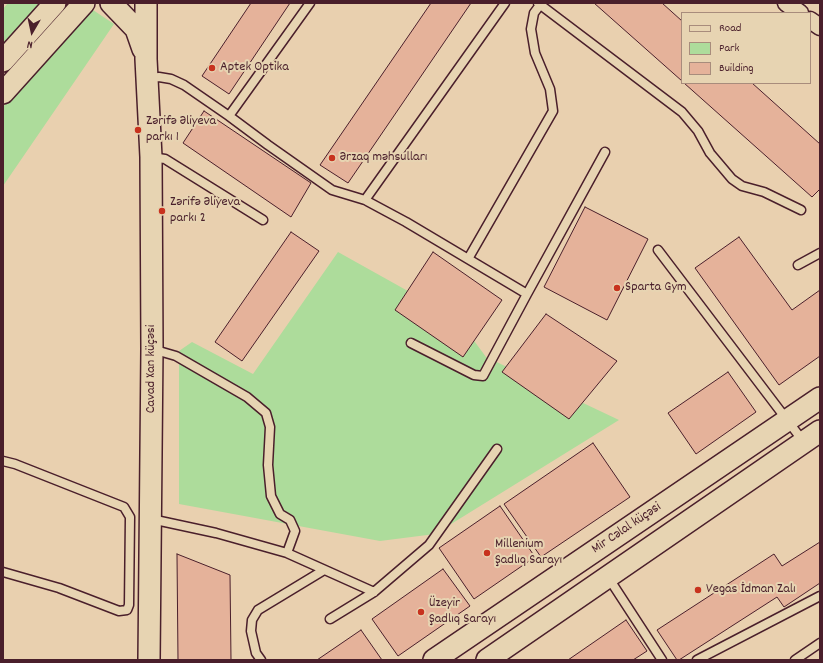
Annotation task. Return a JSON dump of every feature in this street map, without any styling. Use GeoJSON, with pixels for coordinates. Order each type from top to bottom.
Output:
{"type":"FeatureCollection","features":[{"type":"Feature","properties":{"kind":"street"},"geometry":{"type":"LineString","coordinates":[[3,61],[56,3]]}},
{"type":"Feature","properties":{"kind":"street"},"geometry":{"type":"LineString","coordinates":[[3,93],[84,3]]}},
{"type":"Feature","properties":{"kind":"street"},"geometry":{"type":"LineString","coordinates":[[111,3],[136,29],[141,40],[147,69]]}},
{"type":"Feature","properties":{"kind":"street"},"geometry":{"type":"LineString","coordinates":[[146,3],[147,69]]}},
{"type":"Feature","properties":{"kind":"street"},"geometry":{"type":"LineString","coordinates":[[787,3],[799,12]]}},
{"type":"Feature","properties":{"kind":"street"},"geometry":{"type":"LineString","coordinates":[[811,21],[820,27]]}},
{"type":"Feature","properties":{"kind":"street","name":"Cavad Xan küçəsi"},"geometry":{"type":"LineString","coordinates":[[147,69],[151,157],[152,349],[149,660]]}},
{"type":"Feature","properties":{"kind":"street","name":"Mir Cəlal küçəsi"},"geometry":{"type":"LineString","coordinates":[[434,660],[820,398]]}},
{"type":"Feature","properties":{"kind":"street","name":"Mir Cəlal küçəsi"},"geometry":{"type":"LineString","coordinates":[[487,660],[812,436]]}},
{"type":"Feature","properties":{"kind":"lane"},"geometry":{"type":"LineString","coordinates":[[229,116],[310,3]]}},
{"type":"Feature","properties":{"kind":"lane"},"geometry":{"type":"LineString","coordinates":[[365,200],[505,3]]}},
{"type":"Feature","properties":{"kind":"lane"},"geometry":{"type":"LineString","coordinates":[[468,259],[553,111],[550,89],[535,53],[531,29],[534,13],[539,4],[682,112],[698,131],[710,153],[732,179],[742,186],[764,192],[801,210]]}},
{"type":"Feature","properties":{"kind":"lane"},"geometry":{"type":"LineString","coordinates":[[147,69],[184,85],[332,190],[365,200],[406,222],[527,294]]}},
{"type":"Feature","properties":{"kind":"lane"},"geometry":{"type":"LineString","coordinates":[[411,343],[474,374],[483,376],[605,152]]}},
{"type":"Feature","properties":{"kind":"lane"},"geometry":{"type":"LineString","coordinates":[[151,157],[165,159],[263,220]]}},
{"type":"Feature","properties":{"kind":"lane"},"geometry":{"type":"LineString","coordinates":[[658,250],[787,420],[812,436]]}},
{"type":"Feature","properties":{"kind":"lane"},"geometry":{"type":"LineString","coordinates":[[798,265],[820,253]]}},
{"type":"Feature","properties":{"kind":"lane"},"geometry":{"type":"LineString","coordinates":[[152,349],[176,356],[247,396],[266,413],[270,427],[268,465],[271,496],[280,514],[290,520],[295,531],[286,554]]}},
{"type":"Feature","properties":{"kind":"lane"},"geometry":{"type":"LineString","coordinates":[[330,619],[374,592],[429,545],[497,449]]}},
{"type":"Feature","properties":{"kind":"lane"},"geometry":{"type":"LineString","coordinates":[[3,461],[15,464],[124,507],[130,517],[127,610],[119,611],[60,588],[3,572]]}},
{"type":"Feature","properties":{"kind":"lane"},"geometry":{"type":"LineString","coordinates":[[150,519],[216,533],[286,554],[374,592]]}},
{"type":"Feature","properties":{"kind":"lane"},"geometry":{"type":"LineString","coordinates":[[261,660],[256,653],[251,631],[252,620],[258,610],[324,570]]}},
{"type":"Feature","properties":{"kind":"lane"},"geometry":{"type":"LineString","coordinates":[[608,577],[658,659]]}},
{"type":"Feature","properties":{"kind":"lane"},"geometry":{"type":"LineString","coordinates":[[697,660],[820,596]]}},
{"type":"Feature","properties":{"kind":"lane"},"geometry":{"type":"LineString","coordinates":[[795,660],[820,643]]}},
{"type":"Feature","properties":{"kind":"green space"},"geometry":{"type":"Polygon","coordinates":[[[8,3],[41,3],[3,45],[3,9],[8,3]]]}},
{"type":"Feature","properties":{"kind":"green space"},"geometry":{"type":"Polygon","coordinates":[[[90,8],[114,24],[3,186],[3,107],[90,8]]]}},
{"type":"Feature","properties":{"kind":"green space"},"geometry":{"type":"Polygon","coordinates":[[[338,252],[458,319],[486,357],[619,420],[435,534],[380,541],[179,504],[179,351],[192,342],[253,374],[338,252]]]}},
{"type":"Feature","properties":{"kind":"building"},"geometry":{"type":"Polygon","coordinates":[[[251,3],[290,3],[229,94],[202,76],[251,3]]]}},
{"type":"Feature","properties":{"kind":"building"},"geometry":{"type":"Polygon","coordinates":[[[431,3],[471,3],[348,183],[320,165],[431,3]]]}},
{"type":"Feature","properties":{"kind":"building"},"geometry":{"type":"Polygon","coordinates":[[[594,3],[662,3],[681,20],[681,80],[594,3]]]}},
{"type":"Feature","properties":{"kind":"building"},"geometry":{"type":"Polygon","coordinates":[[[685,84],[753,84],[820,144],[820,189],[812,197],[685,84]]]}},
{"type":"Feature","properties":{"kind":"building"},"geometry":{"type":"Polygon","coordinates":[[[204,111],[311,183],[291,217],[183,143],[204,111]]]}},
{"type":"Feature","properties":{"kind":"building"},"geometry":{"type":"Polygon","coordinates":[[[585,207],[648,239],[607,320],[544,287],[585,207]]]}},
{"type":"Feature","properties":{"kind":"building"},"geometry":{"type":"Polygon","coordinates":[[[291,232],[319,251],[242,361],[215,342],[291,232]]]}},
{"type":"Feature","properties":{"kind":"building"},"geometry":{"type":"Polygon","coordinates":[[[739,237],[792,310],[820,290],[820,356],[779,385],[695,268],[739,237]]]}},
{"type":"Feature","properties":{"kind":"building"},"geometry":{"type":"Polygon","coordinates":[[[433,252],[502,300],[463,357],[395,310],[433,252]]]}},
{"type":"Feature","properties":{"kind":"building"},"geometry":{"type":"Polygon","coordinates":[[[546,314],[617,361],[569,419],[502,372],[546,314]]]}},
{"type":"Feature","properties":{"kind":"building"},"geometry":{"type":"Polygon","coordinates":[[[728,372],[756,412],[696,454],[668,413],[728,372]]]}},
{"type":"Feature","properties":{"kind":"building"},"geometry":{"type":"Polygon","coordinates":[[[593,443],[630,497],[541,557],[504,504],[593,443]]]}},
{"type":"Feature","properties":{"kind":"building","name":"Millenium Şadlıq Sarayı"},"geometry":{"type":"Polygon","coordinates":[[[500,506],[535,557],[474,599],[439,548],[500,506]]]}},
{"type":"Feature","properties":{"kind":"building"},"geometry":{"type":"Polygon","coordinates":[[[820,542],[820,583],[784,607],[777,597],[677,660],[657,630],[774,554],[782,566],[820,542]]]}},
{"type":"Feature","properties":{"kind":"building"},"geometry":{"type":"Polygon","coordinates":[[[177,554],[230,575],[231,660],[178,660],[177,554]]]}},
{"type":"Feature","properties":{"kind":"building","name":"Üzeyir Şadlıq Sarayı"},"geometry":{"type":"Polygon","coordinates":[[[443,569],[470,606],[398,656],[372,619],[443,569]]]}},
{"type":"Feature","properties":{"kind":"building"},"geometry":{"type":"Polygon","coordinates":[[[626,620],[647,651],[633,660],[568,660],[626,620]]]}},
{"type":"Feature","properties":{"kind":"building"},"geometry":{"type":"Polygon","coordinates":[[[361,630],[382,660],[317,660],[361,630]]]}},
{"type":"Feature","properties":{"kind":"place","name":"Aptek Optika"},"geometry":{"type":"Point","coordinates":[212,68]}},
{"type":"Feature","properties":{"kind":"place","name":"Zərifə Əliyeva parkı 1"},"geometry":{"type":"Point","coordinates":[138,130]}},
{"type":"Feature","properties":{"kind":"place","name":"Ərzaq məhsulları"},"geometry":{"type":"Point","coordinates":[332,158]}},
{"type":"Feature","properties":{"kind":"place","name":"Zərifə Əliyeva parkı 2"},"geometry":{"type":"Point","coordinates":[162,211]}},
{"type":"Feature","properties":{"kind":"place","name":"Sparta Gym"},"geometry":{"type":"Point","coordinates":[617,288]}},
{"type":"Feature","properties":{"kind":"place","name":"Millenium Şadlıq Sarayı"},"geometry":{"type":"Point","coordinates":[487,553]}},
{"type":"Feature","properties":{"kind":"place","name":"Vegas İdman Zalı"},"geometry":{"type":"Point","coordinates":[698,590]}},
{"type":"Feature","properties":{"kind":"place","name":"Üzeyir Şadlıq Sarayı"},"geometry":{"type":"Point","coordinates":[421,612]}}]}
